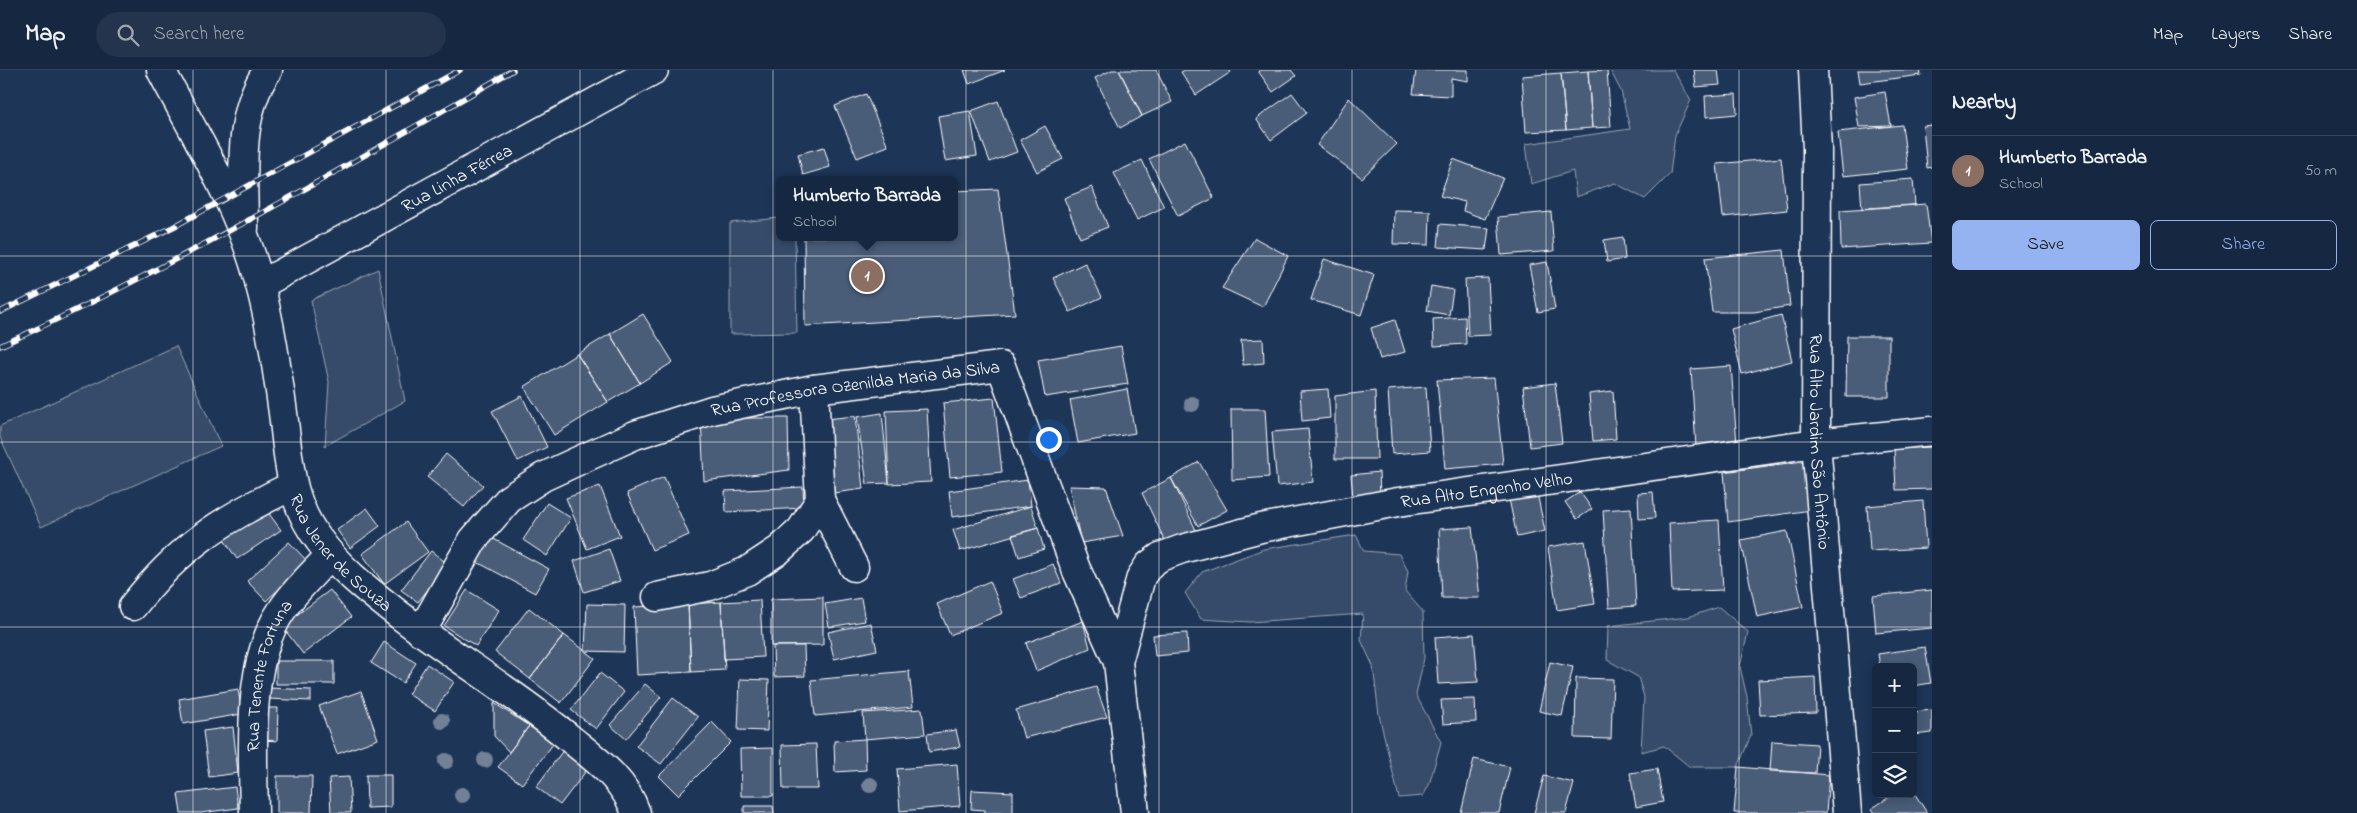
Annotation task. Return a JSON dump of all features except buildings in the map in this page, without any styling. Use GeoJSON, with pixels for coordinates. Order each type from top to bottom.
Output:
{"type":"FeatureCollection","features":[{"type":"Feature","properties":{"kind":"street","name":"Rua Jener de Souza"},"geometry":{"type":"LineString","coordinates":[[161,70],[244,233],[260,285],[276,365],[292,486],[302,515],[330,555],[367,590],[421,632],[545,717],[605,767],[621,783],[632,801],[636,813]]}},
{"type":"Feature","properties":{"kind":"street"},"geometry":{"type":"LineString","coordinates":[[244,233],[244,137],[258,85],[268,70]]}},
{"type":"Feature","properties":{"kind":"street","name":"Rua Linha Férrea"},"geometry":{"type":"LineString","coordinates":[[260,285],[654,70]]}},
{"type":"Feature","properties":{"kind":"street","name":"Rua Alto Jardim São Antônio"},"geometry":{"type":"LineString","coordinates":[[1813,70],[1817,149],[1816,443],[1847,813]]}},
{"type":"Feature","properties":{"kind":"street","name":"Rua Professora Ozenilda Maria da Silva"},"geometry":{"type":"LineString","coordinates":[[421,632],[473,540],[509,499],[543,477],[634,435],[712,410],[814,389],[1001,366],[1076,569],[1118,662],[1135,813]]}},
{"type":"Feature","properties":{"kind":"street"},"geometry":{"type":"LineString","coordinates":[[814,389],[820,500],[854,567]]}},
{"type":"Feature","properties":{"kind":"street","name":"Rua Alto Engenho Velho"},"geometry":{"type":"LineString","coordinates":[[1118,662],[1141,577],[1149,565],[1160,557],[1182,549],[1261,528],[1398,502],[1816,443],[1932,431]]}},
{"type":"Feature","properties":{"kind":"street"},"geometry":{"type":"LineString","coordinates":[[133,606],[158,575],[210,531],[245,508],[292,486]]}},
{"type":"Feature","properties":{"kind":"street"},"geometry":{"type":"LineString","coordinates":[[658,597],[710,586],[747,571],[778,550],[801,530],[820,500]]}},
{"type":"Feature","properties":{"kind":"street","name":"Rua Tenente Fortuna"},"geometry":{"type":"LineString","coordinates":[[254,813],[253,755],[256,688],[264,648],[281,611],[330,555]]}},
{"type":"Feature","properties":{"kind":"shaded area"},"geometry":{"type":"Polygon","coordinates":[[[1610,70],[1673,70],[1691,100],[1675,135],[1670,174],[1645,199],[1615,183],[1576,197],[1573,171],[1531,184],[1526,144],[1630,129],[1621,91],[1610,70]]]}},
{"type":"Feature","properties":{"kind":"shaded area"},"geometry":{"type":"Polygon","coordinates":[[[776,218],[776,241],[795,241],[797,333],[730,334],[730,223],[776,218]]]}},
{"type":"Feature","properties":{"kind":"shaded area"},"geometry":{"type":"Polygon","coordinates":[[[378,269],[405,401],[325,446],[329,382],[311,300],[378,269]]]}},
{"type":"Feature","properties":{"kind":"shaded area"},"geometry":{"type":"Polygon","coordinates":[[[176,346],[221,446],[41,527],[0,437],[0,426],[176,346]]]}},
{"type":"Feature","properties":{"kind":"shaded area"},"geometry":{"type":"Polygon","coordinates":[[[1356,535],[1364,551],[1399,554],[1408,571],[1405,591],[1423,612],[1424,658],[1416,695],[1441,742],[1429,785],[1423,796],[1399,798],[1379,715],[1373,666],[1361,640],[1363,614],[1250,622],[1201,619],[1185,593],[1202,572],[1264,549],[1356,535]]]}},
{"type":"Feature","properties":{"kind":"shaded area"},"geometry":{"type":"Polygon","coordinates":[[[1719,607],[1748,632],[1740,667],[1747,697],[1751,735],[1738,767],[1690,767],[1664,746],[1641,752],[1644,697],[1638,677],[1607,660],[1608,626],[1688,617],[1719,607]]]}},
{"type":"Feature","properties":{"kind":"railway"},"geometry":{"type":"LineString","coordinates":[[0,312],[173,227],[460,70]]}},
{"type":"Feature","properties":{"kind":"railway"},"geometry":{"type":"LineString","coordinates":[[0,346],[196,249],[324,179],[513,70]]}},
{"type":"Feature","properties":{"kind":"place","name":"Humberto Barrada"},"geometry":{"type":"Point","coordinates":[867,276]}}]}
